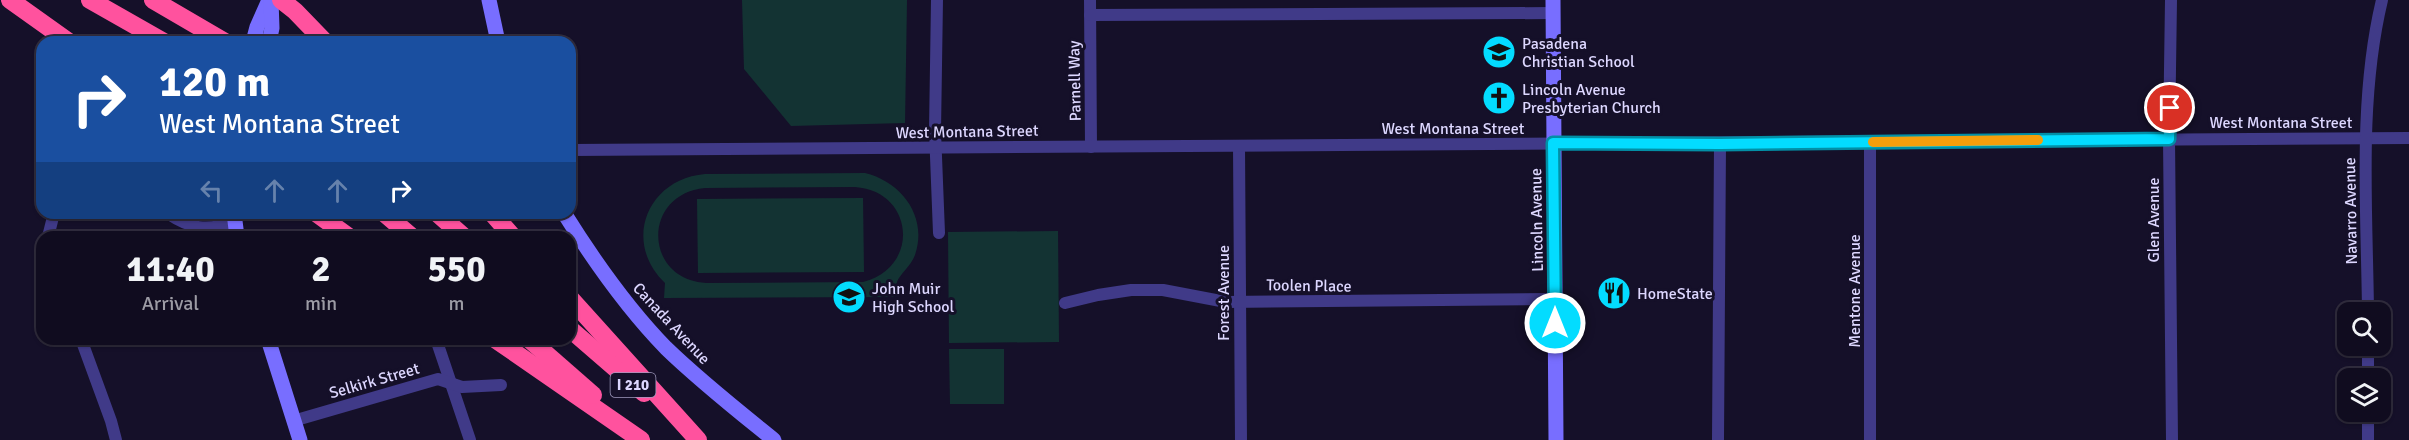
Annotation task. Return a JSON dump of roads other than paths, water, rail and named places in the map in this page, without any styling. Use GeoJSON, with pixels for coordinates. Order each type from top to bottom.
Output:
{"type":"FeatureCollection","features":[{"type":"Feature","properties":{"kind":"highway"},"geometry":{"type":"LineString","coordinates":[[10,0],[61,36]]}},
{"type":"Feature","properties":{"kind":"highway"},"geometry":{"type":"LineString","coordinates":[[90,0],[153,36]]}},
{"type":"Feature","properties":{"kind":"highway"},"geometry":{"type":"LineString","coordinates":[[153,0],[215,36]]}},
{"type":"Feature","properties":{"kind":"highway"},"geometry":{"type":"LineString","coordinates":[[280,0],[296,12],[319,36]]}},
{"type":"Feature","properties":{"kind":"highway"},"geometry":{"type":"LineString","coordinates":[[324,219],[341,231]]}},
{"type":"Feature","properties":{"kind":"highway"},"geometry":{"type":"LineString","coordinates":[[391,219],[405,231]]}},
{"type":"Feature","properties":{"kind":"highway"},"geometry":{"type":"LineString","coordinates":[[444,219],[457,231]]}},
{"type":"Feature","properties":{"kind":"highway"},"geometry":{"type":"LineString","coordinates":[[497,219],[508,231]]}},
{"type":"Feature","properties":{"kind":"highway"},"geometry":{"type":"LineString","coordinates":[[576,305],[698,440]]}},
{"type":"Feature","properties":{"kind":"highway","name":"I 210"},"geometry":{"type":"LineString","coordinates":[[576,334],[698,440]]}},
{"type":"Feature","properties":{"kind":"highway"},"geometry":{"type":"LineString","coordinates":[[504,345],[643,440]]}},
{"type":"Feature","properties":{"kind":"highway","name":"I 210"},"geometry":{"type":"LineString","coordinates":[[536,345],[643,440]]}},
{"type":"Feature","properties":{"kind":"main road"},"geometry":{"type":"LineString","coordinates":[[255,36],[270,0]]}},
{"type":"Feature","properties":{"kind":"main road"},"geometry":{"type":"LineString","coordinates":[[270,0],[270,36]]}},
{"type":"Feature","properties":{"kind":"main road"},"geometry":{"type":"LineString","coordinates":[[489,0],[497,36]]}},
{"type":"Feature","properties":{"kind":"main road","name":"Lincoln Avenue"},"geometry":{"type":"LineString","coordinates":[[1553,6],[1556,440]]}},
{"type":"Feature","properties":{"kind":"main road","name":"Canada Avenue"},"geometry":{"type":"LineString","coordinates":[[568,219],[613,285],[666,347],[701,381],[774,440]]}},
{"type":"Feature","properties":{"kind":"main road"},"geometry":{"type":"LineString","coordinates":[[270,345],[300,440]]}},
{"type":"Feature","properties":{"kind":"street"},"geometry":{"type":"LineString","coordinates":[[937,0],[936,148],[939,233]]}},
{"type":"Feature","properties":{"kind":"street","name":"Parnell Way"},"geometry":{"type":"LineString","coordinates":[[1090,0],[1091,147]]}},
{"type":"Feature","properties":{"kind":"street","name":"Glen Avenue"},"geometry":{"type":"LineString","coordinates":[[2171,0],[2169,139],[2172,440]]}},
{"type":"Feature","properties":{"kind":"street","name":"Navarro Avenue"},"geometry":{"type":"LineString","coordinates":[[2368,302],[2365,139],[2370,78],[2381,2]]}},
{"type":"Feature","properties":{"kind":"street"},"geometry":{"type":"LineString","coordinates":[[1090,15],[1553,6]]}},
{"type":"Feature","properties":{"kind":"street","name":"West Montana Street"},"geometry":{"type":"LineString","coordinates":[[576,150],[2409,138]]}},
{"type":"Feature","properties":{"kind":"street","name":"Mentone Avenue"},"geometry":{"type":"LineString","coordinates":[[1870,142],[1870,440]]}},
{"type":"Feature","properties":{"kind":"street"},"geometry":{"type":"LineString","coordinates":[[1718,440],[1720,144]]}},
{"type":"Feature","properties":{"kind":"street","name":"Forest Avenue"},"geometry":{"type":"LineString","coordinates":[[1239,146],[1241,440]]}},
{"type":"Feature","properties":{"kind":"street"},"geometry":{"type":"LineString","coordinates":[[179,219],[196,228],[211,229],[235,225]]}},
{"type":"Feature","properties":{"kind":"street","name":"Toolen Place"},"geometry":{"type":"LineString","coordinates":[[1065,303],[1120,292],[1163,290],[1226,302],[1555,299]]}},
{"type":"Feature","properties":{"kind":"street"},"geometry":{"type":"LineString","coordinates":[[83,345],[116,440]]}},
{"type":"Feature","properties":{"kind":"street"},"geometry":{"type":"LineString","coordinates":[[438,345],[470,440]]}},
{"type":"Feature","properties":{"kind":"street","name":"Selkirk Street"},"geometry":{"type":"LineString","coordinates":[[293,421],[438,379],[462,387],[501,385]]}},
{"type":"Feature","properties":{"kind":"street"},"geometry":{"type":"LineString","coordinates":[[2368,422],[2368,440]]}},
{"type":"Feature","properties":{"kind":"place","name":"Pasadena Christian School"},"geometry":{"type":"Point","coordinates":[1499,52]}},
{"type":"Feature","properties":{"kind":"place","name":"Lincoln Avenue Presbyterian Church"},"geometry":{"type":"Point","coordinates":[1499,98]}},
{"type":"Feature","properties":{"kind":"place","name":"HomeState"},"geometry":{"type":"Point","coordinates":[1614,293]}},
{"type":"Feature","properties":{"kind":"place","name":"John Muir High School"},"geometry":{"type":"Point","coordinates":[849,297]}}]}
